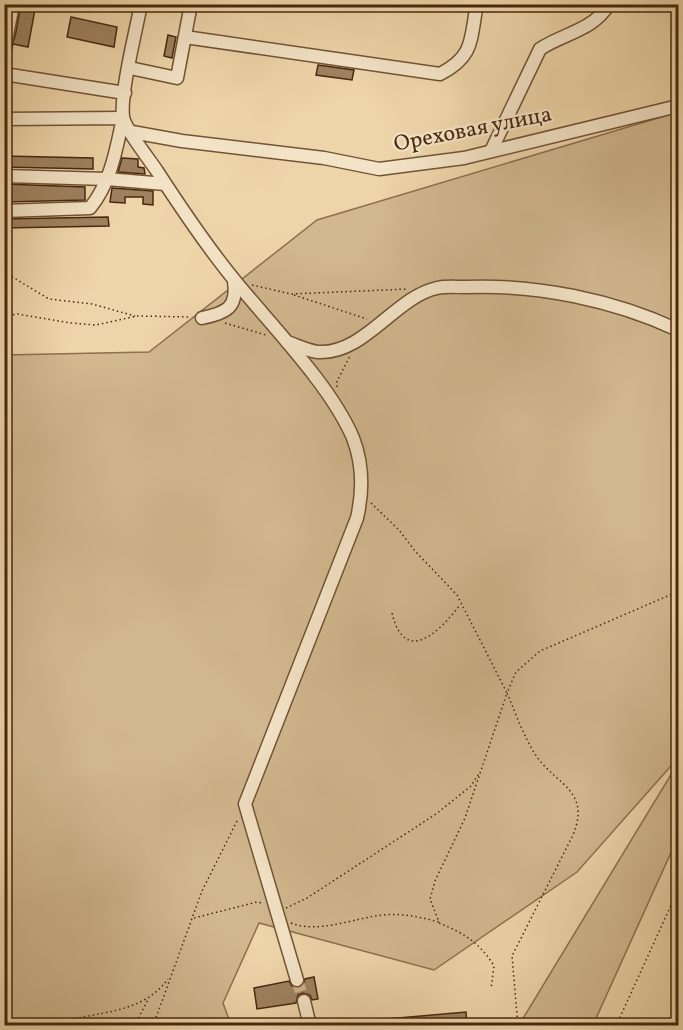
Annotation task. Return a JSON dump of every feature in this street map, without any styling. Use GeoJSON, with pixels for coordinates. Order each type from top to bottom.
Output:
{"type":"FeatureCollection","features":[{"type":"Feature","properties":{"kind":"street"},"geometry":{"type":"LineString","coordinates":[[4,35],[7,35],[13,4]]}},
{"type":"Feature","properties":{"kind":"street"},"geometry":{"type":"LineString","coordinates":[[4,211],[90,208],[102,194],[123,118],[125,93],[141,4]]}},
{"type":"Feature","properties":{"kind":"street"},"geometry":{"type":"LineString","coordinates":[[130,68],[177,78],[190,4]]}},
{"type":"Feature","properties":{"kind":"street"},"geometry":{"type":"LineString","coordinates":[[185,37],[440,74],[456,66],[468,53],[477,4]]}},
{"type":"Feature","properties":{"kind":"street"},"geometry":{"type":"LineString","coordinates":[[491,151],[540,49],[554,40],[582,31],[609,4]]}},
{"type":"Feature","properties":{"kind":"street"},"geometry":{"type":"LineString","coordinates":[[4,74],[125,93]]}},
{"type":"Feature","properties":{"kind":"street","name":"Ореховая улица"},"geometry":{"type":"LineString","coordinates":[[132,132],[182,141],[324,158],[379,169],[417,166],[491,151],[678,106]]}},
{"type":"Feature","properties":{"kind":"street"},"geometry":{"type":"LineString","coordinates":[[4,119],[123,118]]}},
{"type":"Feature","properties":{"kind":"street"},"geometry":{"type":"LineString","coordinates":[[123,118],[165,184],[234,279],[287,342],[345,423],[354,440],[362,495],[357,518],[245,804],[297,980]]}},
{"type":"Feature","properties":{"kind":"street"},"geometry":{"type":"LineString","coordinates":[[4,176],[107,179],[165,184]]}},
{"type":"Feature","properties":{"kind":"street"},"geometry":{"type":"LineString","coordinates":[[202,318],[220,314],[230,307],[236,294],[234,279]]}},
{"type":"Feature","properties":{"kind":"street"},"geometry":{"type":"LineString","coordinates":[[287,342],[318,352],[363,338],[413,298],[437,288],[506,285],[618,308],[678,330]]}},
{"type":"Feature","properties":{"kind":"street"},"geometry":{"type":"LineString","coordinates":[[304,1001],[310,1026]]}},
{"type":"Feature","properties":{"kind":"path"},"geometry":{"type":"LineString","coordinates":[[4,272],[50,299],[92,304],[137,316],[202,318]]}},
{"type":"Feature","properties":{"kind":"path"},"geometry":{"type":"LineString","coordinates":[[252,285],[291,294],[380,324]]}},
{"type":"Feature","properties":{"kind":"path"},"geometry":{"type":"LineString","coordinates":[[291,294],[414,289]]}},
{"type":"Feature","properties":{"kind":"path"},"geometry":{"type":"LineString","coordinates":[[4,316],[18,314],[96,325],[137,316]]}},
{"type":"Feature","properties":{"kind":"path"},"geometry":{"type":"LineString","coordinates":[[223,322],[266,335]]}},
{"type":"Feature","properties":{"kind":"path"},"geometry":{"type":"LineString","coordinates":[[337,394],[337,381],[351,355]]}},
{"type":"Feature","properties":{"kind":"path"},"geometry":{"type":"LineString","coordinates":[[362,495],[399,530],[415,551],[457,595],[507,693],[535,755],[544,766],[571,789],[578,816],[573,835],[512,956],[518,1026]]}},
{"type":"Feature","properties":{"kind":"path"},"geometry":{"type":"LineString","coordinates":[[439,922],[430,899],[483,769],[516,672],[540,651],[670,595],[678,588]]}},
{"type":"Feature","properties":{"kind":"path"},"geometry":{"type":"LineString","coordinates":[[392,613],[399,632],[406,640],[415,642],[425,640],[461,604]]}},
{"type":"Feature","properties":{"kind":"path"},"geometry":{"type":"LineString","coordinates":[[277,913],[306,898],[436,814],[471,786],[483,769]]}},
{"type":"Feature","properties":{"kind":"path"},"geometry":{"type":"LineString","coordinates":[[153,1026],[202,891],[245,804]]}},
{"type":"Feature","properties":{"kind":"path"},"geometry":{"type":"LineString","coordinates":[[616,1026],[678,890]]}},
{"type":"Feature","properties":{"kind":"path"},"geometry":{"type":"LineString","coordinates":[[194,918],[257,902],[267,904],[289,922],[304,928],[386,915],[415,916],[439,922],[470,937],[483,949],[494,966],[491,989]]}},
{"type":"Feature","properties":{"kind":"path"},"geometry":{"type":"LineString","coordinates":[[49,1026],[112,1012],[148,999],[158,992],[171,976]]}},
{"type":"Feature","properties":{"kind":"path"},"geometry":{"type":"LineString","coordinates":[[134,1026],[148,999]]}},
{"type":"Feature","properties":{"kind":"shaded area"},"geometry":{"type":"Polygon","coordinates":[[[678,112],[678,758],[577,872],[434,970],[259,923],[223,1003],[231,1025],[5,1025],[4,355],[149,352],[317,220],[678,112]]]}},
{"type":"Feature","properties":{"kind":"shaded area"},"geometry":{"type":"Polygon","coordinates":[[[678,763],[678,837],[593,1025],[519,1025],[678,763]]]}},
{"type":"Feature","properties":{"kind":"building"},"geometry":{"type":"Polygon","coordinates":[[[21,4],[36,4],[28,47],[13,44],[8,66],[4,66],[4,43],[12,44],[21,4]]]}},
{"type":"Feature","properties":{"kind":"building"},"geometry":{"type":"Polygon","coordinates":[[[71,17],[117,27],[114,47],[67,37],[71,17]]]}},
{"type":"Feature","properties":{"kind":"building"},"geometry":{"type":"Polygon","coordinates":[[[168,35],[176,37],[172,58],[164,56],[168,35]]]}},
{"type":"Feature","properties":{"kind":"building"},"geometry":{"type":"Polygon","coordinates":[[[318,65],[354,70],[352,80],[316,75],[318,65]]]}},
{"type":"Feature","properties":{"kind":"building"},"geometry":{"type":"Polygon","coordinates":[[[4,156],[93,158],[93,169],[4,167],[4,156]]]}},
{"type":"Feature","properties":{"kind":"building"},"geometry":{"type":"Polygon","coordinates":[[[122,158],[138,159],[138,167],[144,168],[145,174],[118,172],[122,158]]]}},
{"type":"Feature","properties":{"kind":"building"},"geometry":{"type":"Polygon","coordinates":[[[4,184],[85,187],[85,200],[4,202],[4,184]]]}},
{"type":"Feature","properties":{"kind":"building"},"geometry":{"type":"Polygon","coordinates":[[[112,188],[153,191],[153,205],[143,204],[143,197],[125,197],[125,203],[110,202],[112,188]]]}},
{"type":"Feature","properties":{"kind":"building"},"geometry":{"type":"Polygon","coordinates":[[[108,217],[109,226],[4,228],[4,219],[108,217]]]}},
{"type":"Feature","properties":{"kind":"building"},"geometry":{"type":"Polygon","coordinates":[[[314,977],[318,999],[312,1000],[310,995],[303,993],[298,995],[296,1003],[257,1009],[254,988],[289,981],[292,986],[299,988],[305,979],[314,977]]]}},
{"type":"Feature","properties":{"kind":"building"},"geometry":{"type":"Polygon","coordinates":[[[466,1012],[467,1026],[375,1026],[375,1020],[466,1012]]]}},
{"type":"Feature","properties":{"kind":"tunnel"},"geometry":{"type":"LineString","coordinates":[[297,980],[304,1001]]}}]}
